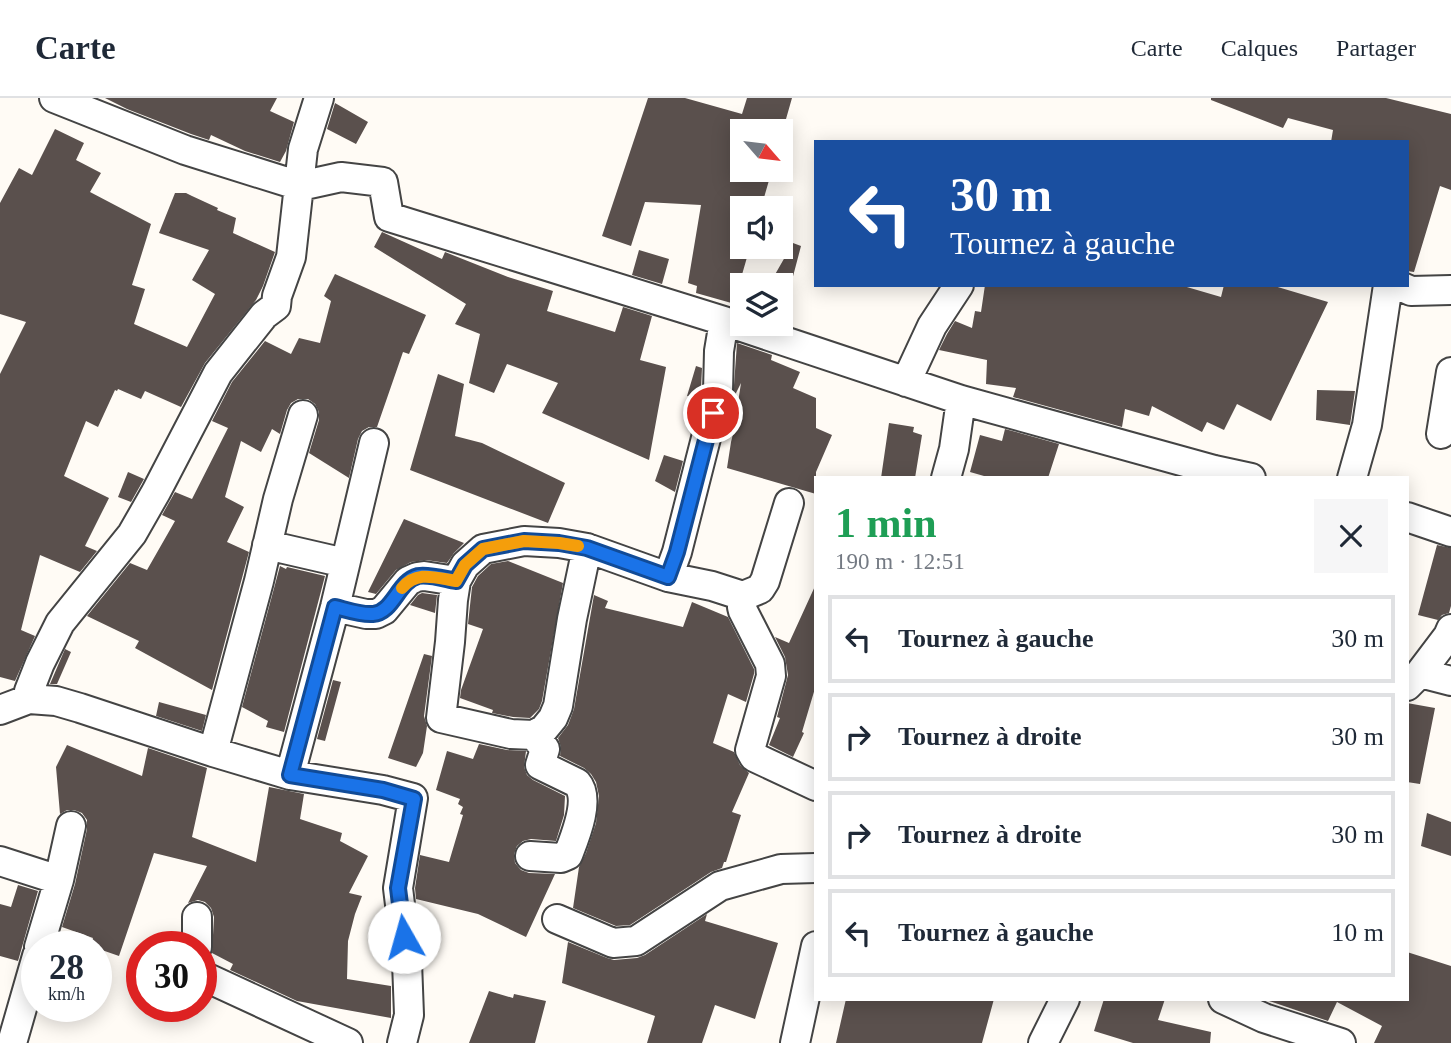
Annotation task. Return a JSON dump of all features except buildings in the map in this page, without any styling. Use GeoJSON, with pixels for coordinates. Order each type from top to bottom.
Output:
{"type":"FeatureCollection","features":[{"type":"Feature","properties":{"kind":"street"},"geometry":{"type":"LineString","coordinates":[[54,98],[185,150],[300,186],[341,177],[383,182],[389,218],[724,321],[961,400],[1242,476]]}},
{"type":"Feature","properties":{"kind":"street"},"geometry":{"type":"LineString","coordinates":[[29,699],[29,691],[40,663],[60,623],[132,534],[218,373],[264,315],[276,306],[291,257],[303,149],[319,98]]}},
{"type":"Feature","properties":{"kind":"street"},"geometry":{"type":"LineString","coordinates":[[906,382],[932,326],[958,287]]}},
{"type":"Feature","properties":{"kind":"street"},"geometry":{"type":"LineString","coordinates":[[1353,476],[1367,425],[1388,287]]}},
{"type":"Feature","properties":{"kind":"street"},"geometry":{"type":"LineString","coordinates":[[1402,287],[1411,291],[1451,290]]}},
{"type":"Feature","properties":{"kind":"street"},"geometry":{"type":"LineString","coordinates":[[668,577],[677,552],[718,391],[719,351],[724,321]]}},
{"type":"Feature","properties":{"kind":"street"},"geometry":{"type":"LineString","coordinates":[[1441,434],[1451,372]]}},
{"type":"Feature","properties":{"kind":"street"},"geometry":{"type":"LineString","coordinates":[[947,476],[954,449],[961,400]]}},
{"type":"Feature","properties":{"kind":"street"},"geometry":{"type":"LineString","coordinates":[[213,752],[278,499],[303,415]]}},
{"type":"Feature","properties":{"kind":"street"},"geometry":{"type":"LineString","coordinates":[[290,775],[335,607],[374,443]]}},
{"type":"Feature","properties":{"kind":"street"},"geometry":{"type":"LineString","coordinates":[[587,548],[558,706],[544,729],[534,735],[511,734],[441,718],[456,581],[465,565],[483,549],[524,541],[587,548],[668,577],[743,596],[760,589],[765,581],[789,503]]}},
{"type":"Feature","properties":{"kind":"street"},"geometry":{"type":"LineString","coordinates":[[1409,518],[1451,532]]}},
{"type":"Feature","properties":{"kind":"street"},"geometry":{"type":"LineString","coordinates":[[267,545],[345,563]]}},
{"type":"Feature","properties":{"kind":"street"},"geometry":{"type":"LineString","coordinates":[[335,607],[376,614],[384,610],[408,581],[416,577],[456,581]]}},
{"type":"Feature","properties":{"kind":"street"},"geometry":{"type":"LineString","coordinates":[[743,596],[743,611],[770,664],[771,676],[750,750],[754,757],[814,785]]}},
{"type":"Feature","properties":{"kind":"street"},"geometry":{"type":"LineString","coordinates":[[1414,680],[1451,629]]}},
{"type":"Feature","properties":{"kind":"street"},"geometry":{"type":"LineString","coordinates":[[1414,680],[1451,681]]}},
{"type":"Feature","properties":{"kind":"street"},"geometry":{"type":"LineString","coordinates":[[0,710],[29,699],[56,701],[290,775],[383,790],[414,799],[398,888],[407,962],[409,1015],[402,1043]]}},
{"type":"Feature","properties":{"kind":"street"},"geometry":{"type":"LineString","coordinates":[[530,856],[565,858],[568,855],[580,821],[582,796],[577,783],[540,765],[545,749],[534,735]]}},
{"type":"Feature","properties":{"kind":"street"},"geometry":{"type":"LineString","coordinates":[[44,931],[71,827]]}},
{"type":"Feature","properties":{"kind":"street"},"geometry":{"type":"LineString","coordinates":[[0,861],[59,880]]}},
{"type":"Feature","properties":{"kind":"street"},"geometry":{"type":"LineString","coordinates":[[556,919],[613,943],[636,941],[720,886],[781,869],[814,867]]}},
{"type":"Feature","properties":{"kind":"street"},"geometry":{"type":"LineString","coordinates":[[197,917],[197,931]]}},
{"type":"Feature","properties":{"kind":"street"},"geometry":{"type":"LineString","coordinates":[[795,1043],[814,955]]}},
{"type":"Feature","properties":{"kind":"street"},"geometry":{"type":"LineString","coordinates":[[217,982],[348,1043]]}},
{"type":"Feature","properties":{"kind":"street"},"geometry":{"type":"LineString","coordinates":[[12,1043],[12,1000],[21,984]]}},
{"type":"Feature","properties":{"kind":"street"},"geometry":{"type":"LineString","coordinates":[[1043,1043],[1057,1001]]}},
{"type":"Feature","properties":{"kind":"street"},"geometry":{"type":"LineString","coordinates":[[1227,1001],[1264,1018],[1341,1043]]}},
{"type":"Feature","properties":{"kind":"slow traffic"},"geometry":{"type":"LineString","coordinates":[[402,588],[416,577],[456,581],[465,565],[483,549],[524,541],[578,546]]}},
{"type":"Feature","properties":{"kind":"route"},"geometry":{"type":"LineString","coordinates":[[404,937],[398,888],[414,799],[383,790],[290,775],[335,607],[376,614],[384,610],[408,581],[416,577],[456,581],[465,565],[483,549],[524,541],[587,548],[668,577],[713,413]]}}]}
